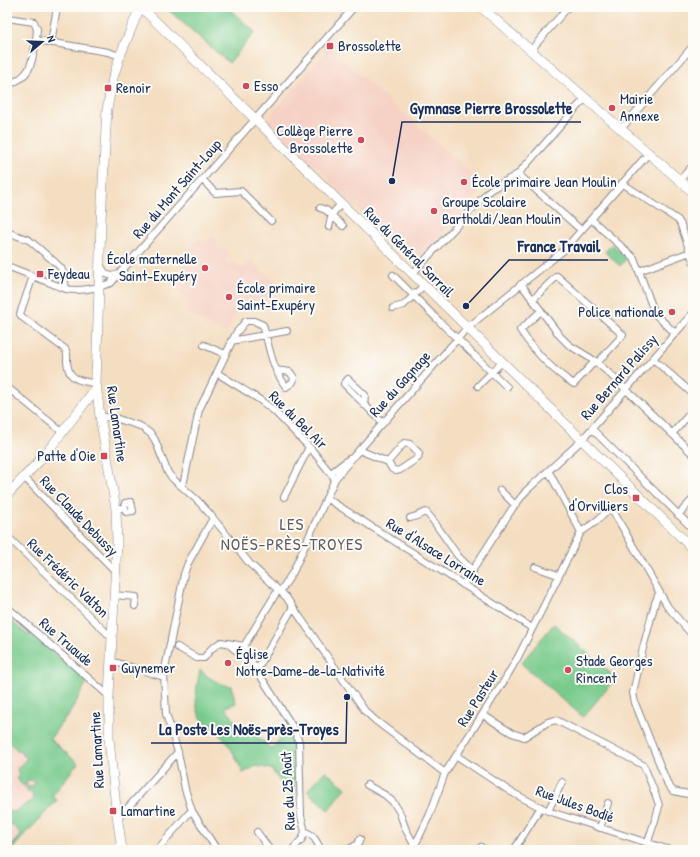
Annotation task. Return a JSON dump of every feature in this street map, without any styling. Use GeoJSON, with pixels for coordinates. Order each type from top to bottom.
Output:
{"type":"FeatureCollection","features":[{"type":"Feature","properties":{"kind":"street"},"geometry":{"type":"LineString","coordinates":[[51,43],[57,7]]}},
{"type":"Feature","properties":{"kind":"street","name":"Rue Lamartine"},"geometry":{"type":"LineString","coordinates":[[122,850],[110,757],[110,662],[117,542],[116,509],[100,416],[97,386],[100,287],[99,265],[107,109],[113,78],[120,56],[140,7]]}},
{"type":"Feature","properties":{"kind":"street","name":"Rue du Général Sarrail"},"geometry":{"type":"LineString","coordinates":[[140,7],[581,441],[693,549]]}},
{"type":"Feature","properties":{"kind":"street","name":"Rue du Mont Saint-Loup"},"geometry":{"type":"LineString","coordinates":[[100,287],[112,283],[354,7]]}},
{"type":"Feature","properties":{"kind":"street"},"geometry":{"type":"LineString","coordinates":[[481,7],[693,192]]}},
{"type":"Feature","properties":{"kind":"street"},"geometry":{"type":"LineString","coordinates":[[531,50],[568,7]]}},
{"type":"Feature","properties":{"kind":"street"},"geometry":{"type":"LineString","coordinates":[[7,18],[34,22],[37,29],[33,61],[30,68],[17,82],[7,85]]}},
{"type":"Feature","properties":{"kind":"street"},"geometry":{"type":"LineString","coordinates":[[36,40],[108,52],[120,56]]}},
{"type":"Feature","properties":{"kind":"street"},"geometry":{"type":"LineString","coordinates":[[621,129],[693,46]]}},
{"type":"Feature","properties":{"kind":"street"},"geometry":{"type":"LineString","coordinates":[[412,274],[490,190],[518,174],[586,98]]}},
{"type":"Feature","properties":{"kind":"street","name":"Rue du Gagnage"},"geometry":{"type":"LineString","coordinates":[[242,649],[293,572],[335,478],[467,328],[562,252],[649,154]]}},
{"type":"Feature","properties":{"kind":"street"},"geometry":{"type":"LineString","coordinates":[[680,180],[690,173],[693,165]]}},
{"type":"Feature","properties":{"kind":"street"},"geometry":{"type":"LineString","coordinates":[[518,174],[581,230]]}},
{"type":"Feature","properties":{"kind":"street"},"geometry":{"type":"LineString","coordinates":[[202,180],[216,193],[241,192],[271,221]]}},
{"type":"Feature","properties":{"kind":"street"},"geometry":{"type":"LineString","coordinates":[[622,183],[678,220],[692,252],[693,261]]}},
{"type":"Feature","properties":{"kind":"street"},"geometry":{"type":"LineString","coordinates":[[329,227],[332,214],[341,204]]}},
{"type":"Feature","properties":{"kind":"street"},"geometry":{"type":"LineString","coordinates":[[320,208],[332,214],[343,226]]}},
{"type":"Feature","properties":{"kind":"street"},"geometry":{"type":"LineString","coordinates":[[591,219],[632,255],[655,314],[676,333]]}},
{"type":"Feature","properties":{"kind":"street"},"geometry":{"type":"LineString","coordinates":[[7,232],[29,240],[56,263],[61,268],[64,275],[66,289]]}},
{"type":"Feature","properties":{"kind":"street"},"geometry":{"type":"LineString","coordinates":[[639,271],[692,252]]}},
{"type":"Feature","properties":{"kind":"street"},"geometry":{"type":"LineString","coordinates":[[99,265],[106,274],[112,276],[119,274]]}},
{"type":"Feature","properties":{"kind":"street"},"geometry":{"type":"LineString","coordinates":[[7,266],[66,289],[76,290],[100,287]]}},
{"type":"Feature","properties":{"kind":"street"},"geometry":{"type":"LineString","coordinates":[[393,275],[507,387]]}},
{"type":"Feature","properties":{"kind":"street"},"geometry":{"type":"LineString","coordinates":[[7,495],[44,456],[97,386],[76,379],[71,375],[68,372],[68,353],[65,349],[20,314],[33,276]]}},
{"type":"Feature","properties":{"kind":"street"},"geometry":{"type":"LineString","coordinates":[[532,300],[557,276],[623,335],[574,384],[563,377],[545,361],[530,346],[520,330],[541,311]]}},
{"type":"Feature","properties":{"kind":"street"},"geometry":{"type":"LineString","coordinates":[[521,284],[560,336],[569,345],[596,362],[611,375],[693,454]]}},
{"type":"Feature","properties":{"kind":"street"},"geometry":{"type":"LineString","coordinates":[[393,308],[404,305],[424,285]]}},
{"type":"Feature","properties":{"kind":"street","name":"Rue Bernard Palissy"},"geometry":{"type":"LineString","coordinates":[[463,584],[473,571],[515,505],[526,491],[581,441],[693,313]]}},
{"type":"Feature","properties":{"kind":"street"},"geometry":{"type":"LineString","coordinates":[[180,486],[184,481],[187,470],[199,410],[231,341],[246,321],[254,321],[263,326],[272,362],[276,370]]}},
{"type":"Feature","properties":{"kind":"street"},"geometry":{"type":"LineString","coordinates":[[231,341],[287,331]]}},
{"type":"Feature","properties":{"kind":"street"},"geometry":{"type":"LineString","coordinates":[[204,345],[225,354]]}},
{"type":"Feature","properties":{"kind":"street"},"geometry":{"type":"LineString","coordinates":[[653,358],[693,394]]}},
{"type":"Feature","properties":{"kind":"street"},"geometry":{"type":"LineString","coordinates":[[478,386],[502,362]]}},
{"type":"Feature","properties":{"kind":"street","name":"Rue du Bel Air"},"geometry":{"type":"LineString","coordinates":[[217,373],[254,396],[273,410],[309,447],[335,478]]}},
{"type":"Feature","properties":{"kind":"street"},"geometry":{"type":"LineString","coordinates":[[8,391],[62,432]]}},
{"type":"Feature","properties":{"kind":"street"},"geometry":{"type":"LineString","coordinates":[[364,405],[382,423]]}},
{"type":"Feature","properties":{"kind":"street"},"geometry":{"type":"LineString","coordinates":[[672,434],[693,410]]}},
{"type":"Feature","properties":{"kind":"street"},"geometry":{"type":"LineString","coordinates":[[100,416],[118,419],[140,426],[147,430],[155,440],[168,473],[180,486],[197,500],[250,564],[279,591],[293,607],[365,711],[382,726],[446,773]]}},
{"type":"Feature","properties":{"kind":"street"},"geometry":{"type":"LineString","coordinates":[[592,429],[693,529]]}},
{"type":"Feature","properties":{"kind":"street"},"geometry":{"type":"LineString","coordinates":[[360,450],[388,462],[392,469],[400,470],[418,458],[419,453],[410,444],[404,443],[388,462]]}},
{"type":"Feature","properties":{"kind":"street"},"geometry":{"type":"LineString","coordinates":[[284,497],[309,447]]}},
{"type":"Feature","properties":{"kind":"street","name":"Rue du Gagnage"},"geometry":{"type":"LineString","coordinates":[[331,472],[353,457]]}},
{"type":"Feature","properties":{"kind":"street"},"geometry":{"type":"LineString","coordinates":[[548,472],[581,532],[609,510],[613,511],[659,593],[668,607],[693,636]]}},
{"type":"Feature","properties":{"kind":"street","name":"Rue Claude Debussy"},"geometry":{"type":"LineString","coordinates":[[24,477],[116,572]]}},
{"type":"Feature","properties":{"kind":"street"},"geometry":{"type":"LineString","coordinates":[[500,490],[515,505]]}},
{"type":"Feature","properties":{"kind":"street","name":"Rue d'Alsace Lorraine"},"geometry":{"type":"LineString","coordinates":[[326,498],[532,628]]}},
{"type":"Feature","properties":{"kind":"street"},"geometry":{"type":"LineString","coordinates":[[652,509],[662,499]]}},
{"type":"Feature","properties":{"kind":"street"},"geometry":{"type":"LineString","coordinates":[[678,514],[693,499]]}},
{"type":"Feature","properties":{"kind":"street"},"geometry":{"type":"LineString","coordinates":[[116,509],[125,507]]}},
{"type":"Feature","properties":{"kind":"street"},"geometry":{"type":"LineString","coordinates":[[410,518],[414,518],[426,512],[458,556],[473,571]]}},
{"type":"Feature","properties":{"kind":"street"},"geometry":{"type":"LineString","coordinates":[[213,518],[188,563],[184,574],[164,677],[166,714],[178,752],[185,789],[192,811],[217,850]]}},
{"type":"Feature","properties":{"kind":"street","name":"Rue Pasteur"},"geometry":{"type":"LineString","coordinates":[[414,849],[446,773],[504,681],[581,532]]}},
{"type":"Feature","properties":{"kind":"street","name":"Rue Frédéric Valton"},"geometry":{"type":"LineString","coordinates":[[7,536],[112,638]]}},
{"type":"Feature","properties":{"kind":"street"},"geometry":{"type":"LineString","coordinates":[[535,567],[558,575]]}},
{"type":"Feature","properties":{"kind":"street"},"geometry":{"type":"LineString","coordinates":[[659,593],[655,603],[633,693],[635,703],[668,785],[673,791],[693,795]]}},
{"type":"Feature","properties":{"kind":"street"},"geometry":{"type":"LineString","coordinates":[[114,595],[136,597],[136,606]]}},
{"type":"Feature","properties":{"kind":"street","name":"Rue Truaude"},"geometry":{"type":"LineString","coordinates":[[7,607],[109,696]]}},
{"type":"Feature","properties":{"kind":"street"},"geometry":{"type":"LineString","coordinates":[[257,670],[293,607]]}},
{"type":"Feature","properties":{"kind":"street"},"geometry":{"type":"LineString","coordinates":[[177,648],[197,658],[204,658],[211,649],[221,642],[242,649]]}},
{"type":"Feature","properties":{"kind":"street","name":"Rue du 25 Août"},"geometry":{"type":"LineString","coordinates":[[242,649],[294,729],[299,742],[301,816],[305,832],[302,839],[292,850]]}},
{"type":"Feature","properties":{"kind":"street"},"geometry":{"type":"LineString","coordinates":[[110,662],[164,677]]}},
{"type":"Feature","properties":{"kind":"street"},"geometry":{"type":"LineString","coordinates":[[483,715],[512,733],[524,737],[548,722],[556,720],[643,765],[646,768],[659,806],[651,846]]}},
{"type":"Feature","properties":{"kind":"street"},"geometry":{"type":"LineString","coordinates":[[117,816],[123,813],[178,752]]}},
{"type":"Feature","properties":{"kind":"street","name":"Rue Jules Bodié"},"geometry":{"type":"LineString","coordinates":[[457,756],[511,792],[548,811],[651,846],[670,850]]}},
{"type":"Feature","properties":{"kind":"street"},"geometry":{"type":"LineString","coordinates":[[548,811],[562,782]]}},
{"type":"Feature","properties":{"kind":"street"},"geometry":{"type":"LineString","coordinates":[[367,785],[381,792],[393,802],[399,811],[414,849]]}},
{"type":"Feature","properties":{"kind":"street"},"geometry":{"type":"LineString","coordinates":[[600,828],[608,803]]}},
{"type":"Feature","properties":{"kind":"street"},"geometry":{"type":"LineString","coordinates":[[514,850],[540,807]]}},
{"type":"Feature","properties":{"kind":"street"},"geometry":{"type":"LineString","coordinates":[[157,850],[192,811]]}},
{"type":"Feature","properties":{"kind":"street"},"geometry":{"type":"LineString","coordinates":[[257,832],[270,850]]}},
{"type":"Feature","properties":{"kind":"street"},"geometry":{"type":"LineString","coordinates":[[305,832],[314,837],[321,850]]}},
{"type":"Feature","properties":{"kind":"street"},"geometry":{"type":"LineString","coordinates":[[348,850],[358,844],[360,839]]}},
{"type":"Feature","properties":{"kind":"shaded area","name":"Collège Pierre Brossolette"},"geometry":{"type":"Polygon","coordinates":[[[329,48],[484,186],[414,264],[328,180],[328,176],[317,167],[314,167],[269,122],[270,116],[329,48]]]}},
{"type":"Feature","properties":{"kind":"shaded area","name":"École primaire Saint-Exupéry"},"geometry":{"type":"Polygon","coordinates":[[[212,236],[230,254],[224,261],[228,266],[233,262],[242,270],[251,260],[272,280],[271,295],[259,307],[255,304],[251,308],[247,303],[237,313],[226,333],[184,312],[189,299],[171,285],[181,269],[190,261],[187,258],[191,253],[188,250],[198,239],[207,241],[212,236]]]}},
{"type":"Feature","properties":{"kind":"shaded area"},"geometry":{"type":"Polygon","coordinates":[[[7,736],[58,790],[52,796],[57,800],[11,850],[7,850],[7,736]]]}},
{"type":"Feature","properties":{"kind":"green space"},"geometry":{"type":"Polygon","coordinates":[[[165,7],[227,7],[255,32],[229,63],[165,7]]]}},
{"type":"Feature","properties":{"kind":"green space"},"geometry":{"type":"Polygon","coordinates":[[[612,244],[627,258],[620,266],[605,252],[612,244]]]}},
{"type":"Feature","properties":{"kind":"green space"},"geometry":{"type":"Polygon","coordinates":[[[7,617],[28,635],[32,633],[87,682],[67,718],[65,718],[50,739],[78,763],[52,796],[57,800],[11,850],[9,850],[21,835],[20,832],[7,821],[7,811],[14,812],[32,801],[33,796],[26,789],[28,787],[32,787],[34,783],[31,780],[27,780],[27,786],[25,787],[16,779],[19,775],[17,769],[27,758],[7,741],[7,617]]]}},
{"type":"Feature","properties":{"kind":"green space","name":"Stade Georges Rincent"},"geometry":{"type":"Polygon","coordinates":[[[554,624],[616,678],[583,717],[521,663],[554,624]]]}},
{"type":"Feature","properties":{"kind":"green space"},"geometry":{"type":"Polygon","coordinates":[[[200,670],[214,681],[231,686],[236,703],[225,707],[238,725],[247,728],[272,749],[287,729],[295,744],[295,803],[271,769],[256,766],[243,773],[233,752],[225,740],[202,719],[196,702],[200,670]]]}},
{"type":"Feature","properties":{"kind":"green space"},"geometry":{"type":"Polygon","coordinates":[[[325,771],[346,788],[328,810],[307,791],[325,771]]]}},
{"type":"Feature","properties":{"kind":"place","name":"Brossolette"},"geometry":{"type":"Point","coordinates":[330,46]}},
{"type":"Feature","properties":{"kind":"place","name":"Esso"},"geometry":{"type":"Point","coordinates":[246,86]}},
{"type":"Feature","properties":{"kind":"place","name":"Renoir"},"geometry":{"type":"Point","coordinates":[108,88]}},
{"type":"Feature","properties":{"kind":"place","name":"Mairie Annexe"},"geometry":{"type":"Point","coordinates":[612,108]}},
{"type":"Feature","properties":{"kind":"place","name":"Collège Pierre Brossolette"},"geometry":{"type":"Point","coordinates":[361,140]}},
{"type":"Feature","properties":{"kind":"place","name":"Gymnase Pierre Brossolette"},"geometry":{"type":"Point","coordinates":[392,181]}},
{"type":"Feature","properties":{"kind":"place","name":"École primaire Jean Moulin"},"geometry":{"type":"Point","coordinates":[464,182]}},
{"type":"Feature","properties":{"kind":"place","name":"Groupe Scolaire Bartholdi/Jean Moulin"},"geometry":{"type":"Point","coordinates":[434,211]}},
{"type":"Feature","properties":{"kind":"place","name":"École maternelle Saint-Exupéry"},"geometry":{"type":"Point","coordinates":[205,268]}},
{"type":"Feature","properties":{"kind":"place","name":"Feydeau"},"geometry":{"type":"Point","coordinates":[40,274]}},
{"type":"Feature","properties":{"kind":"place","name":"École primaire Saint-Exupéry"},"geometry":{"type":"Point","coordinates":[229,297]}},
{"type":"Feature","properties":{"kind":"place","name":"France Travail"},"geometry":{"type":"Point","coordinates":[466,306]}},
{"type":"Feature","properties":{"kind":"place","name":"Police nationale"},"geometry":{"type":"Point","coordinates":[672,312]}},
{"type":"Feature","properties":{"kind":"place","name":"Patte d'Oie"},"geometry":{"type":"Point","coordinates":[104,456]}},
{"type":"Feature","properties":{"kind":"place","name":"Clos d'Orvilliers"},"geometry":{"type":"Point","coordinates":[636,498]}},
{"type":"Feature","properties":{"kind":"place","name":"Église Notre-Dame-de-la-Nativité"},"geometry":{"type":"Point","coordinates":[228,663]}},
{"type":"Feature","properties":{"kind":"place","name":"Guynemer"},"geometry":{"type":"Point","coordinates":[113,668]}},
{"type":"Feature","properties":{"kind":"place","name":"Stade Georges Rincent"},"geometry":{"type":"Point","coordinates":[568,670]}},
{"type":"Feature","properties":{"kind":"place","name":"La Poste Les Noës-près-Troyes"},"geometry":{"type":"Point","coordinates":[347,697]}},
{"type":"Feature","properties":{"kind":"place","name":"Lamartine"},"geometry":{"type":"Point","coordinates":[113,811]}},
{"type":"Feature","properties":{"kind":"district","name":"LES NOËS-PRÈS-TROYES"},"geometry":{"type":"Point","coordinates":[292,534]}}]}
